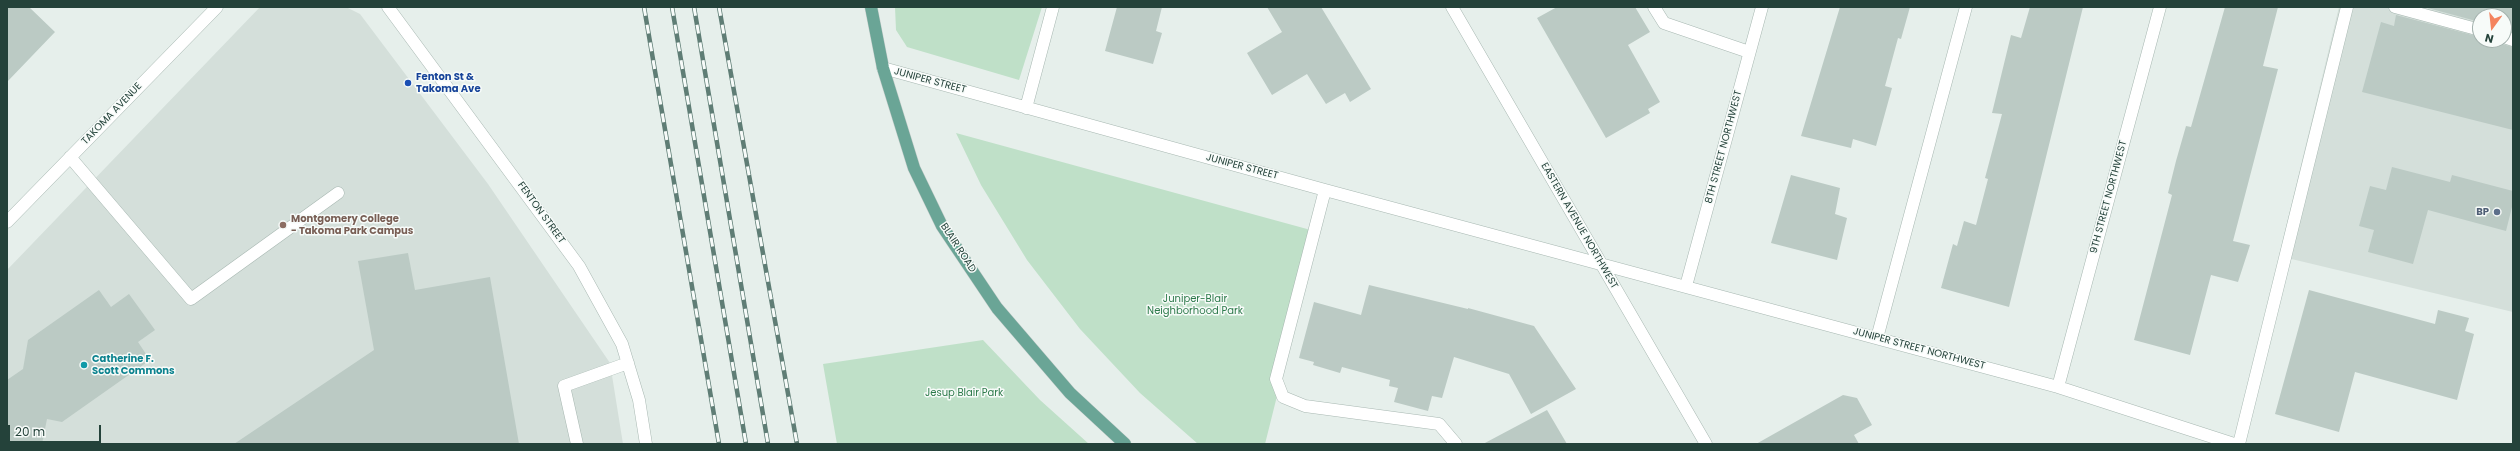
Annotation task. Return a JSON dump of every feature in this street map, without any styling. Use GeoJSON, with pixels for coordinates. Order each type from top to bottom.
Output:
{"type":"FeatureCollection","features":[{"type":"Feature","properties":{"kind":"main road","name":"BLAIR ROAD"},"geometry":{"type":"LineString","coordinates":[[871,7],[883,68],[914,168],[942,226],[997,308],[1070,393],[1125,444]]}},
{"type":"Feature","properties":{"kind":"street","name":"TAKOMA AVENUE"},"geometry":{"type":"LineString","coordinates":[[7,222],[217,7]]}},
{"type":"Feature","properties":{"kind":"street","name":"FENTON STREET"},"geometry":{"type":"LineString","coordinates":[[388,7],[579,266],[622,344],[639,400],[646,444]]}},
{"type":"Feature","properties":{"kind":"street"},"geometry":{"type":"LineString","coordinates":[[1026,108],[1053,7]]}},
{"type":"Feature","properties":{"kind":"street","name":"EASTERN AVENUE NORTHWEST"},"geometry":{"type":"LineString","coordinates":[[1452,7],[1706,444]]}},
{"type":"Feature","properties":{"kind":"street"},"geometry":{"type":"LineString","coordinates":[[1654,7],[1664,23],[1749,52]]}},
{"type":"Feature","properties":{"kind":"street","name":"8TH STREET NORTHWEST"},"geometry":{"type":"LineString","coordinates":[[1686,286],[1762,7]]}},
{"type":"Feature","properties":{"kind":"street"},"geometry":{"type":"LineString","coordinates":[[1877,338],[1966,7]]}},
{"type":"Feature","properties":{"kind":"street","name":"9TH STREET NORTHWEST"},"geometry":{"type":"LineString","coordinates":[[2058,387],[2160,7]]}},
{"type":"Feature","properties":{"kind":"street"},"geometry":{"type":"LineString","coordinates":[[2239,444],[2347,7]]}},
{"type":"Feature","properties":{"kind":"street"},"geometry":{"type":"LineString","coordinates":[[2398,8],[2472,28]]}},
{"type":"Feature","properties":{"kind":"street","name":"JUNIPER STREET"},"geometry":{"type":"LineString","coordinates":[[883,68],[1601,264]]}},
{"type":"Feature","properties":{"kind":"street"},"geometry":{"type":"LineString","coordinates":[[70,157],[191,300],[338,193]]}},
{"type":"Feature","properties":{"kind":"street"},"geometry":{"type":"LineString","coordinates":[[1326,190],[1276,379],[1282,397],[1305,406],[1439,424],[1456,444]]}},
{"type":"Feature","properties":{"kind":"street","name":"JUNIPER STREET NORTHWEST"},"geometry":{"type":"LineString","coordinates":[[1601,264],[2058,387],[2234,444]]}},
{"type":"Feature","properties":{"kind":"street"},"geometry":{"type":"LineString","coordinates":[[577,444],[564,386],[628,363]]}},
{"type":"Feature","properties":{"kind":"shaded area","name":"Montgomery College - Takoma Park Campus"},"geometry":{"type":"Polygon","coordinates":[[[260,7],[346,7],[360,14],[488,184],[610,363],[623,444],[7,444],[7,270],[260,7]]]}},
{"type":"Feature","properties":{"kind":"shaded area"},"geometry":{"type":"Polygon","coordinates":[[[2339,7],[2513,7],[2513,312],[2279,256],[2339,7]]]}},
{"type":"Feature","properties":{"kind":"green space"},"geometry":{"type":"Polygon","coordinates":[[[895,7],[1042,7],[1019,80],[907,47],[896,30],[895,7]]]}},
{"type":"Feature","properties":{"kind":"green space","name":"Juniper-Blair Neighborhood Park"},"geometry":{"type":"Polygon","coordinates":[[[956,133],[1318,232],[1265,444],[1198,444],[1140,393],[1080,329],[1027,260],[981,185],[956,133]]]}},
{"type":"Feature","properties":{"kind":"green space","name":"Jesup Blair Park"},"geometry":{"type":"Polygon","coordinates":[[[983,340],[1040,400],[1089,444],[837,444],[823,364],[983,340]]]}},
{"type":"Feature","properties":{"kind":"building"},"geometry":{"type":"Polygon","coordinates":[[[7,7],[29,7],[55,32],[7,82],[7,7]]]}},
{"type":"Feature","properties":{"kind":"building"},"geometry":{"type":"Polygon","coordinates":[[[1117,7],[1162,7],[1156,31],[1162,33],[1153,64],[1105,51],[1117,7]]]}},
{"type":"Feature","properties":{"kind":"building"},"geometry":{"type":"Polygon","coordinates":[[[1267,7],[1321,7],[1371,89],[1350,102],[1345,93],[1326,104],[1307,74],[1272,95],[1247,53],[1282,32],[1267,7]]]}},
{"type":"Feature","properties":{"kind":"building"},"geometry":{"type":"Polygon","coordinates":[[[1557,7],[1635,7],[1650,32],[1628,45],[1660,102],[1648,109],[1650,113],[1606,138],[1537,18],[1557,7]]]}},
{"type":"Feature","properties":{"kind":"building"},"geometry":{"type":"Polygon","coordinates":[[[1840,7],[1910,7],[1901,39],[1898,38],[1885,86],[1892,88],[1876,146],[1853,139],[1851,148],[1801,136],[1840,7]]]}},
{"type":"Feature","properties":{"kind":"building"},"geometry":{"type":"Polygon","coordinates":[[[2030,7],[2083,7],[2009,307],[1941,288],[1953,244],[1957,246],[1964,221],[1976,225],[1988,179],[1985,178],[2002,114],[1992,113],[2011,35],[2021,38],[2030,7]]]}},
{"type":"Feature","properties":{"kind":"building"},"geometry":{"type":"Polygon","coordinates":[[[2225,7],[2278,7],[2263,66],[2278,69],[2233,241],[2250,245],[2238,282],[2211,275],[2190,355],[2134,340],[2172,195],[2168,193],[2176,161],[2186,126],[2191,127],[2225,7]]]}},
{"type":"Feature","properties":{"kind":"building"},"geometry":{"type":"Polygon","coordinates":[[[2424,7],[2513,7],[2513,32],[2512,8],[2472,8],[2472,20],[2424,7]]]}},
{"type":"Feature","properties":{"kind":"building"},"geometry":{"type":"Polygon","coordinates":[[[2396,15],[2472,35],[2472,48],[2513,47],[2513,130],[2362,92],[2381,22],[2394,26],[2396,15]]]}},
{"type":"Feature","properties":{"kind":"building"},"geometry":{"type":"Polygon","coordinates":[[[2392,167],[2450,182],[2452,175],[2513,191],[2513,203],[2506,231],[2428,210],[2413,264],[2368,252],[2374,230],[2359,226],[2370,186],[2386,190],[2392,167]]]}},
{"type":"Feature","properties":{"kind":"building"},"geometry":{"type":"Polygon","coordinates":[[[1791,175],[1840,188],[1835,214],[1847,218],[1837,260],[1771,243],[1791,175]]]}},
{"type":"Feature","properties":{"kind":"building"},"geometry":{"type":"Polygon","coordinates":[[[408,253],[415,290],[490,277],[519,444],[234,444],[374,350],[358,261],[408,253]]]}},
{"type":"Feature","properties":{"kind":"building"},"geometry":{"type":"Polygon","coordinates":[[[1369,285],[1468,308],[1534,326],[1576,389],[1531,414],[1509,374],[1454,357],[1442,398],[1432,396],[1428,411],[1394,402],[1398,388],[1389,386],[1390,380],[1342,367],[1340,373],[1313,365],[1314,362],[1299,358],[1314,302],[1361,315],[1369,285]]]}},
{"type":"Feature","properties":{"kind":"building","name":"Catherine F. Scott Commons"},"geometry":{"type":"Polygon","coordinates":[[[99,290],[111,307],[129,294],[155,330],[138,342],[150,360],[62,422],[47,419],[42,444],[7,444],[7,380],[23,369],[28,340],[99,290]]]}},
{"type":"Feature","properties":{"kind":"building"},"geometry":{"type":"Polygon","coordinates":[[[2309,290],[2435,324],[2438,310],[2469,318],[2465,331],[2474,334],[2457,400],[2355,372],[2339,432],[2275,414],[2309,290]]]}},
{"type":"Feature","properties":{"kind":"building"},"geometry":{"type":"Polygon","coordinates":[[[1843,395],[1857,398],[1872,425],[1854,435],[1859,444],[1756,444],[1843,395]]]}},
{"type":"Feature","properties":{"kind":"building"},"geometry":{"type":"Polygon","coordinates":[[[1547,410],[1567,444],[1483,444],[1547,410]]]}},
{"type":"Feature","properties":{"kind":"railway"},"geometry":{"type":"LineString","coordinates":[[644,7],[719,444]]}},
{"type":"Feature","properties":{"kind":"railway"},"geometry":{"type":"LineString","coordinates":[[672,7],[746,444]]}},
{"type":"Feature","properties":{"kind":"railway"},"geometry":{"type":"LineString","coordinates":[[694,7],[768,444]]}},
{"type":"Feature","properties":{"kind":"railway"},"geometry":{"type":"LineString","coordinates":[[719,7],[797,444]]}},
{"type":"Feature","properties":{"kind":"place","name":"Fenton St & Takoma Ave"},"geometry":{"type":"Point","coordinates":[408,83]}},
{"type":"Feature","properties":{"kind":"place","name":"BP"},"geometry":{"type":"Point","coordinates":[2497,212]}},
{"type":"Feature","properties":{"kind":"place","name":"Montgomery College - Takoma Park Campus"},"geometry":{"type":"Point","coordinates":[283,225]}},
{"type":"Feature","properties":{"kind":"place","name":"Catherine F. Scott Commons"},"geometry":{"type":"Point","coordinates":[84,365]}}]}
